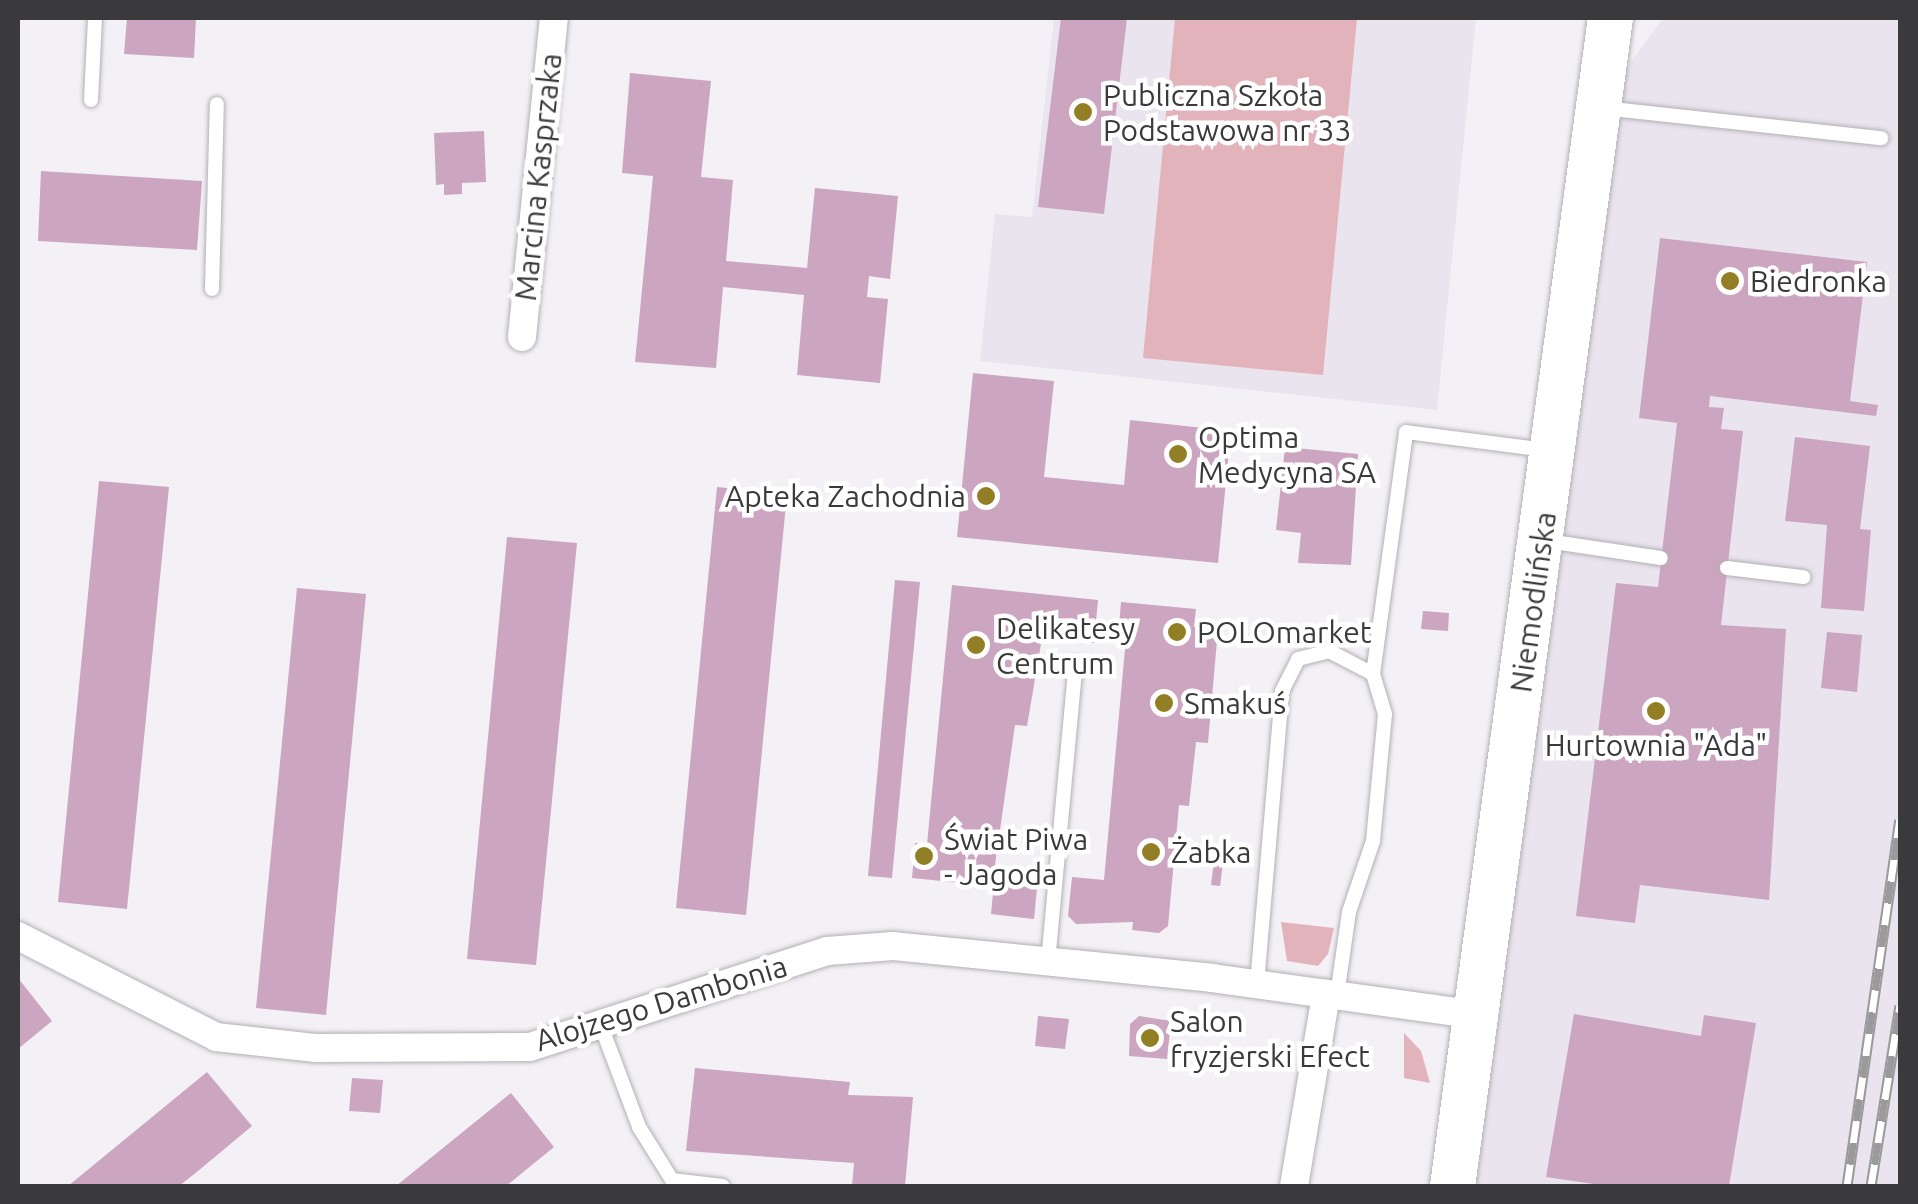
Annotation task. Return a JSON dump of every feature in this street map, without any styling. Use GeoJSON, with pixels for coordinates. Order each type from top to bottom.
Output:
{"type":"FeatureCollection","features":[{"type":"Feature","properties":{"kind":"main road","name":"Niemodlińska"},"geometry":{"type":"LineString","coordinates":[[1452,1186],[1610,18]]}},
{"type":"Feature","properties":{"kind":"street","name":"Marcina Kasprzaka"},"geometry":{"type":"LineString","coordinates":[[522,337],[554,18]]}},
{"type":"Feature","properties":{"kind":"street","name":"Alojzego Dambonia"},"geometry":{"type":"LineString","coordinates":[[18,936],[216,1037],[316,1048],[530,1047],[828,952],[893,946],[1257,984],[1477,1016]]}},
{"type":"Feature","properties":{"kind":"street"},"geometry":{"type":"LineString","coordinates":[[1294,1186],[1332,995]]}},
{"type":"Feature","properties":{"kind":"lane"},"geometry":{"type":"LineString","coordinates":[[90,100],[95,18]]}},
{"type":"Feature","properties":{"kind":"lane"},"geometry":{"type":"LineString","coordinates":[[212,288],[217,104]]}},
{"type":"Feature","properties":{"kind":"lane"},"geometry":{"type":"LineString","coordinates":[[1598,107],[1881,138]]}},
{"type":"Feature","properties":{"kind":"lane"},"geometry":{"type":"LineString","coordinates":[[1332,995],[1349,912],[1374,841],[1385,714],[1374,674],[1406,432],[1553,451]]}},
{"type":"Feature","properties":{"kind":"lane"},"geometry":{"type":"LineString","coordinates":[[1541,541],[1661,558]]}},
{"type":"Feature","properties":{"kind":"lane"},"geometry":{"type":"LineString","coordinates":[[1727,568],[1803,577]]}},
{"type":"Feature","properties":{"kind":"lane"},"geometry":{"type":"LineString","coordinates":[[1257,984],[1278,710],[1288,672],[1312,650],[1344,653],[1374,674]]}},
{"type":"Feature","properties":{"kind":"lane"},"geometry":{"type":"LineString","coordinates":[[1048,962],[1076,663]]}},
{"type":"Feature","properties":{"kind":"lane"},"geometry":{"type":"LineString","coordinates":[[600,1023],[639,1128],[672,1180],[723,1186]]}},
{"type":"Feature","properties":{"kind":"shaded area"},"geometry":{"type":"Polygon","coordinates":[[[1054,18],[1476,18],[1437,410],[980,361],[995,214],[1032,217],[1054,18]]]}},
{"type":"Feature","properties":{"kind":"shaded area"},"geometry":{"type":"Polygon","coordinates":[[[1175,18],[1357,19],[1323,375],[1143,358],[1175,18]]]}},
{"type":"Feature","properties":{"kind":"shaded area"},"geometry":{"type":"Polygon","coordinates":[[[1663,18],[1900,18],[1900,1186],[1452,1186],[1598,107],[1663,18]]]}},
{"type":"Feature","properties":{"kind":"shaded area"},"geometry":{"type":"Polygon","coordinates":[[[1281,922],[1334,928],[1328,954],[1318,966],[1287,961],[1281,922]]]}},
{"type":"Feature","properties":{"kind":"shaded area"},"geometry":{"type":"Polygon","coordinates":[[[1404,1033],[1421,1051],[1430,1083],[1404,1078],[1404,1033]]]}},
{"type":"Feature","properties":{"kind":"building"},"geometry":{"type":"Polygon","coordinates":[[[127,18],[196,18],[194,58],[124,54],[127,18]]]}},
{"type":"Feature","properties":{"kind":"building","name":"Publiczna Szkoła Podstawowa nr 33"},"geometry":{"type":"Polygon","coordinates":[[[1061,18],[1127,18],[1104,214],[1038,207],[1061,18]]]}},
{"type":"Feature","properties":{"kind":"building"},"geometry":{"type":"Polygon","coordinates":[[[630,73],[711,81],[701,177],[733,180],[726,261],[807,268],[815,188],[898,196],[890,279],[869,276],[867,297],[888,299],[880,383],[797,375],[804,295],[723,287],[716,368],[635,362],[653,176],[622,173],[630,73]]]}},
{"type":"Feature","properties":{"kind":"building"},"geometry":{"type":"Polygon","coordinates":[[[484,131],[486,182],[462,183],[462,194],[444,195],[444,184],[436,185],[434,133],[484,131]]]}},
{"type":"Feature","properties":{"kind":"building"},"geometry":{"type":"Polygon","coordinates":[[[41,171],[202,181],[197,250],[38,241],[41,171]]]}},
{"type":"Feature","properties":{"kind":"building"},"geometry":{"type":"Polygon","coordinates":[[[1660,238],[1867,262],[1850,401],[1878,405],[1876,416],[1710,396],[1709,407],[1724,408],[1721,429],[1743,431],[1721,625],[1786,629],[1769,900],[1640,885],[1635,923],[1576,916],[1616,583],[1658,587],[1677,423],[1639,418],[1660,238]]]}},
{"type":"Feature","properties":{"kind":"building","name":"Optima Medycyna SA"},"geometry":{"type":"Polygon","coordinates":[[[973,373],[1054,381],[1044,477],[1124,485],[1130,420],[1231,431],[1218,563],[957,537],[973,373]]]}},
{"type":"Feature","properties":{"kind":"building"},"geometry":{"type":"Polygon","coordinates":[[[1795,437],[1870,446],[1860,529],[1871,530],[1864,611],[1821,608],[1827,525],[1785,521],[1795,437]]]}},
{"type":"Feature","properties":{"kind":"building"},"geometry":{"type":"Polygon","coordinates":[[[1285,447],[1358,454],[1351,565],[1298,563],[1301,533],[1276,530],[1285,447]]]}},
{"type":"Feature","properties":{"kind":"building"},"geometry":{"type":"Polygon","coordinates":[[[99,481],[169,487],[127,909],[58,902],[99,481]]]}},
{"type":"Feature","properties":{"kind":"building"},"geometry":{"type":"Polygon","coordinates":[[[717,487],[787,494],[746,915],[676,908],[717,487]]]}},
{"type":"Feature","properties":{"kind":"building"},"geometry":{"type":"Polygon","coordinates":[[[507,537],[577,543],[536,965],[467,959],[507,537]]]}},
{"type":"Feature","properties":{"kind":"building"},"geometry":{"type":"Polygon","coordinates":[[[895,580],[920,582],[892,878],[868,876],[895,580]]]}},
{"type":"Feature","properties":{"kind":"building"},"geometry":{"type":"Polygon","coordinates":[[[952,585],[1098,600],[1094,643],[1042,638],[1027,726],[1015,725],[992,886],[912,878],[915,843],[927,844],[952,585]]]}},
{"type":"Feature","properties":{"kind":"building"},"geometry":{"type":"Polygon","coordinates":[[[297,588],[366,594],[326,1015],[256,1008],[297,588]]]}},
{"type":"Feature","properties":{"kind":"building"},"geometry":{"type":"Polygon","coordinates":[[[1121,602],[1196,609],[1194,627],[1218,629],[1208,743],[1196,742],[1189,806],[1179,805],[1168,926],[1159,933],[1132,930],[1133,922],[1076,924],[1068,916],[1072,877],[1104,880],[1126,638],[1118,637],[1121,602]]]}},
{"type":"Feature","properties":{"kind":"building"},"geometry":{"type":"Polygon","coordinates":[[[1423,611],[1449,613],[1448,631],[1421,629],[1423,611]]]}},
{"type":"Feature","properties":{"kind":"building"},"geometry":{"type":"Polygon","coordinates":[[[1827,632],[1862,635],[1857,692],[1821,688],[1827,632]]]}},
{"type":"Feature","properties":{"kind":"building"},"geometry":{"type":"Polygon","coordinates":[[[1215,853],[1224,854],[1220,886],[1211,885],[1215,853]]]}},
{"type":"Feature","properties":{"kind":"building"},"geometry":{"type":"Polygon","coordinates":[[[994,883],[1037,888],[1034,919],[991,914],[994,883]]]}},
{"type":"Feature","properties":{"kind":"building"},"geometry":{"type":"Polygon","coordinates":[[[18,978],[52,1021],[18,1049],[18,978]]]}},
{"type":"Feature","properties":{"kind":"building"},"geometry":{"type":"Polygon","coordinates":[[[1574,1014],[1701,1036],[1704,1015],[1756,1023],[1729,1186],[1607,1186],[1546,1177],[1574,1014]]]}},
{"type":"Feature","properties":{"kind":"building"},"geometry":{"type":"Polygon","coordinates":[[[1038,1016],[1069,1019],[1065,1049],[1035,1046],[1038,1016]]]}},
{"type":"Feature","properties":{"kind":"building","name":"Salon fryzjerski Efect"},"geometry":{"type":"Polygon","coordinates":[[[1139,1016],[1171,1021],[1167,1059],[1129,1056],[1130,1024],[1139,1016]]]}},
{"type":"Feature","properties":{"kind":"building"},"geometry":{"type":"Polygon","coordinates":[[[695,1068],[850,1082],[848,1095],[913,1097],[905,1186],[852,1186],[854,1163],[686,1151],[695,1068]]]}},
{"type":"Feature","properties":{"kind":"building"},"geometry":{"type":"Polygon","coordinates":[[[207,1072],[252,1126],[198,1171],[179,1186],[68,1186],[207,1072]]]}},
{"type":"Feature","properties":{"kind":"building"},"geometry":{"type":"Polygon","coordinates":[[[352,1078],[383,1080],[380,1113],[349,1111],[352,1078]]]}},
{"type":"Feature","properties":{"kind":"building"},"geometry":{"type":"Polygon","coordinates":[[[511,1093],[554,1147],[506,1186],[396,1186],[511,1093]]]}},
{"type":"Feature","properties":{"kind":"railway"},"geometry":{"type":"LineString","coordinates":[[1847,1186],[1900,820]]}},
{"type":"Feature","properties":{"kind":"railway"},"geometry":{"type":"LineString","coordinates":[[1871,1186],[1900,1005]]}},
{"type":"Feature","properties":{"kind":"place","name":"Publiczna Szkoła Podstawowa nr 33"},"geometry":{"type":"Point","coordinates":[1083,112]}},
{"type":"Feature","properties":{"kind":"place","name":"Biedronka"},"geometry":{"type":"Point","coordinates":[1730,281]}},
{"type":"Feature","properties":{"kind":"place","name":"Optima Medycyna SA"},"geometry":{"type":"Point","coordinates":[1178,454]}},
{"type":"Feature","properties":{"kind":"place","name":"Apteka Zachodnia"},"geometry":{"type":"Point","coordinates":[986,496]}},
{"type":"Feature","properties":{"kind":"place","name":"POLOmarket"},"geometry":{"type":"Point","coordinates":[1177,632]}},
{"type":"Feature","properties":{"kind":"place","name":"Delikatesy Centrum"},"geometry":{"type":"Point","coordinates":[976,645]}},
{"type":"Feature","properties":{"kind":"place","name":"Smakuś"},"geometry":{"type":"Point","coordinates":[1164,703]}},
{"type":"Feature","properties":{"kind":"place","name":"Hurtownia \"Ada\""},"geometry":{"type":"Point","coordinates":[1656,711]}},
{"type":"Feature","properties":{"kind":"place","name":"Żabka"},"geometry":{"type":"Point","coordinates":[1151,852]}},
{"type":"Feature","properties":{"kind":"place","name":"Świat Piwa - Jagoda"},"geometry":{"type":"Point","coordinates":[924,856]}},
{"type":"Feature","properties":{"kind":"place","name":"Salon fryzjerski Efect"},"geometry":{"type":"Point","coordinates":[1150,1038]}}]}
